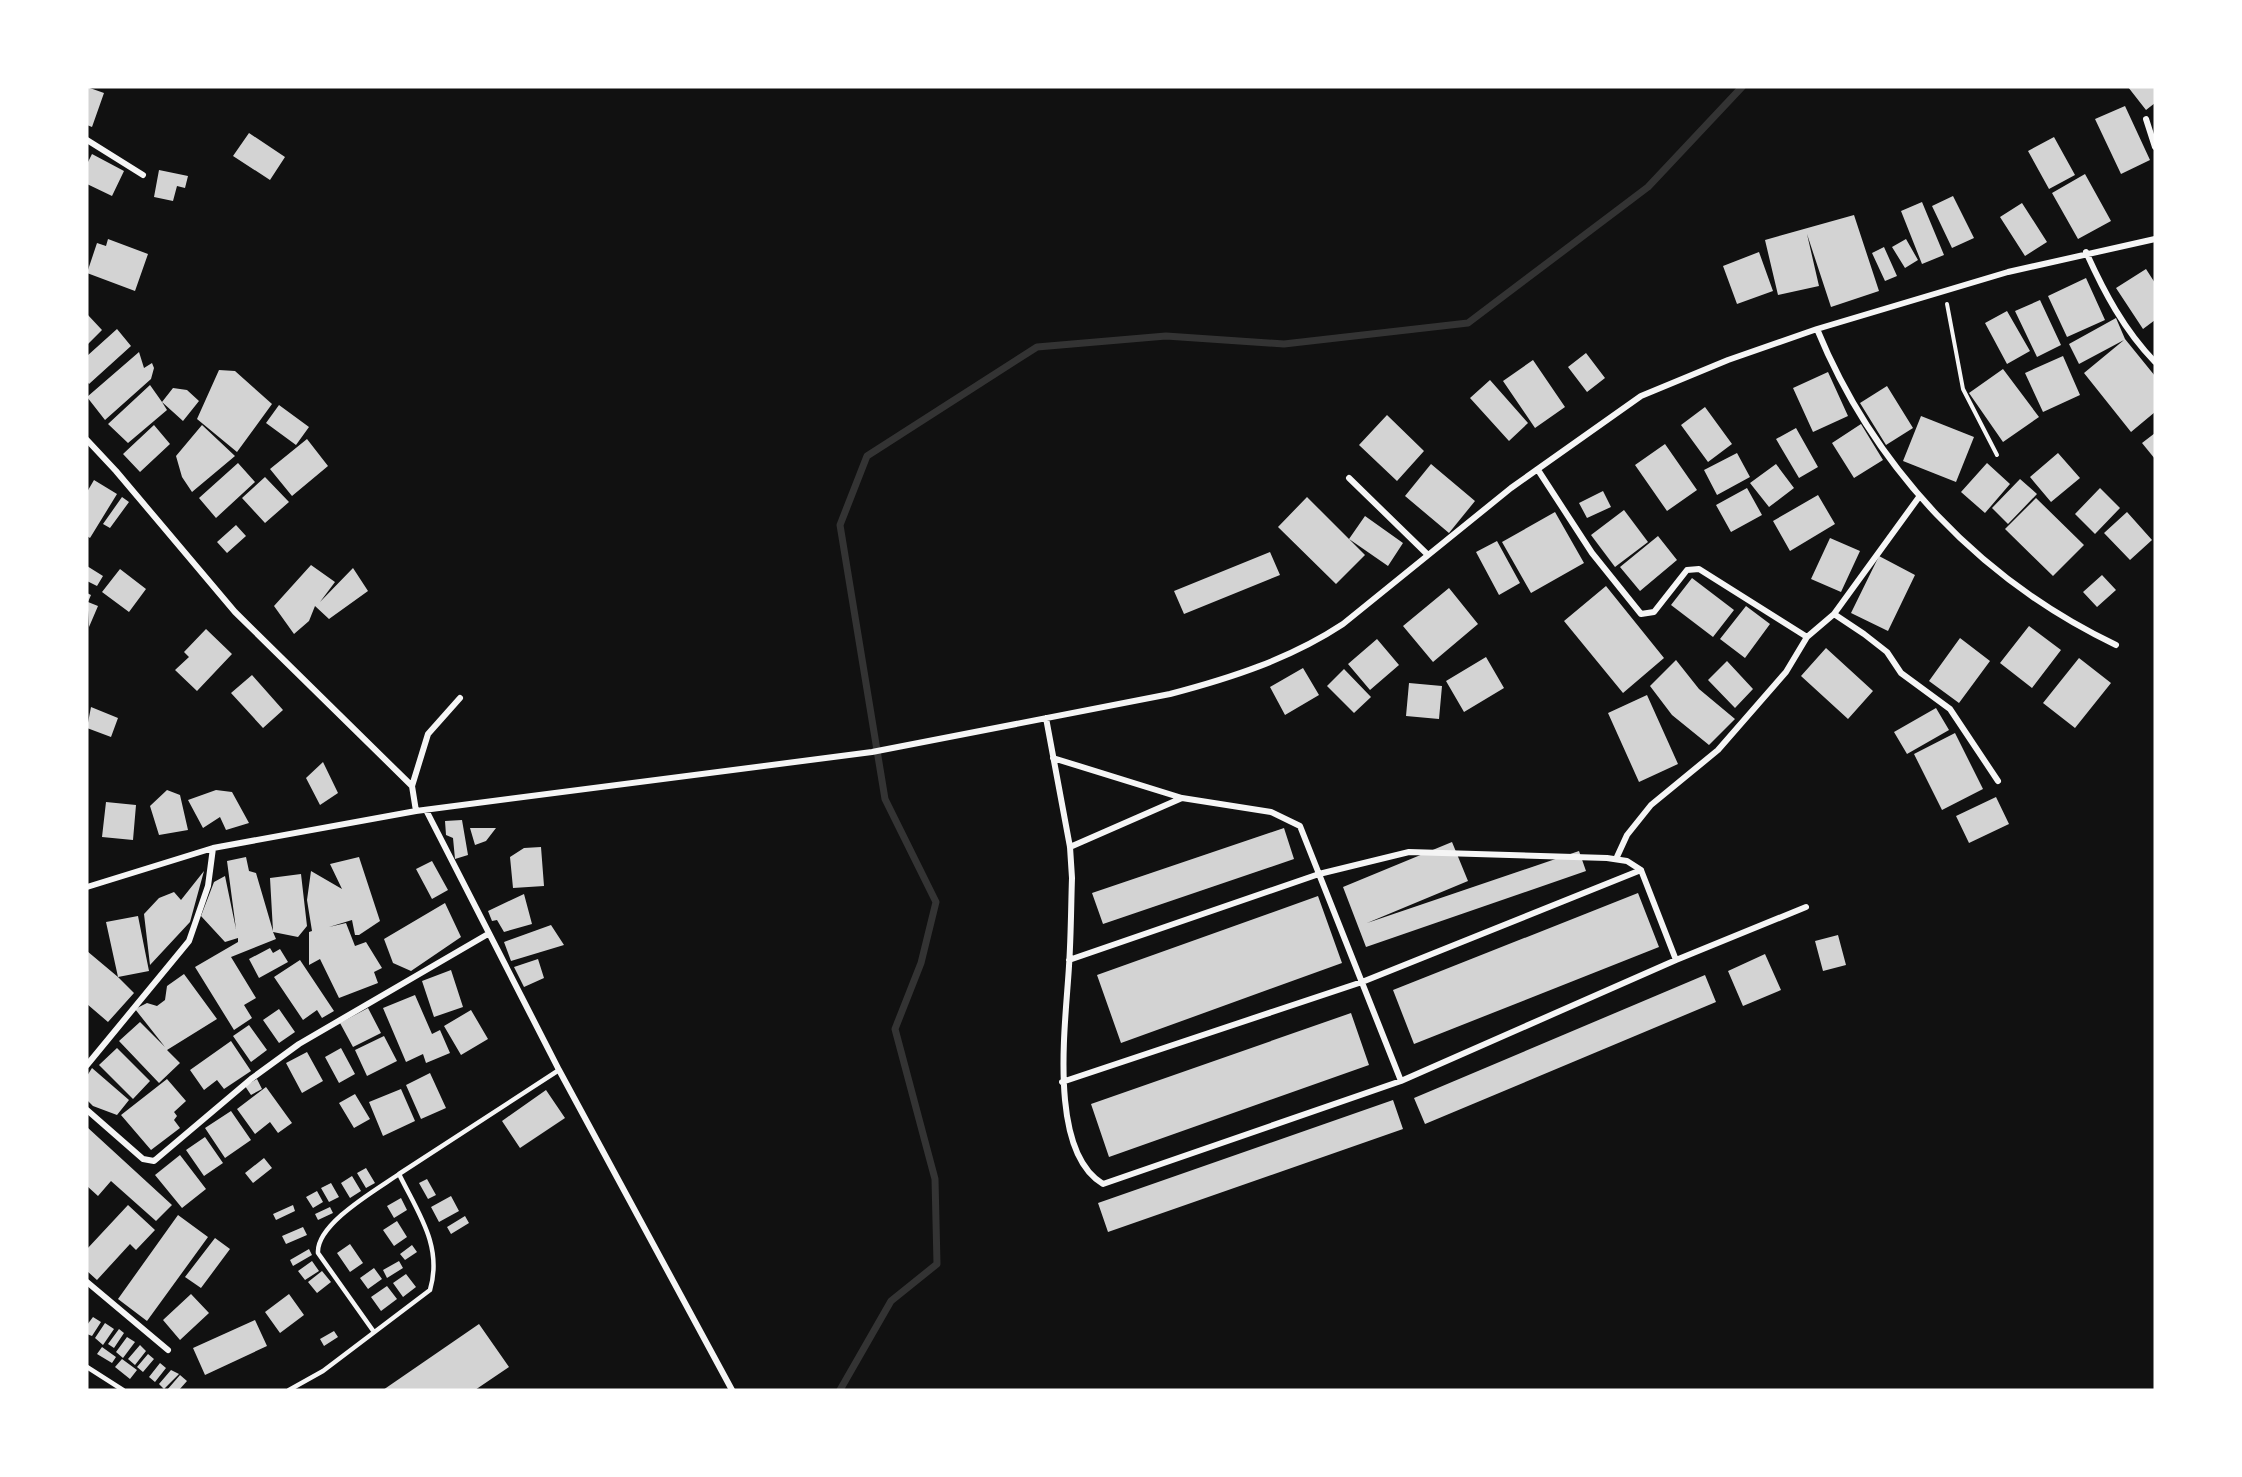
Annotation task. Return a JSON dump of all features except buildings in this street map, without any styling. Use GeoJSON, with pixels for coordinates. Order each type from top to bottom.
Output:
{"type":"FeatureCollection","features":[{"type":"Feature","properties":{"kind":"street"},"geometry":{"type":"LineString","coordinates":[[2146,119],[2155,147]]}},
{"type":"Feature","properties":{"kind":"street"},"geometry":{"type":"LineString","coordinates":[[87,140],[143,174]]}},
{"type":"Feature","properties":{"kind":"street"},"geometry":{"type":"LineString","coordinates":[[87,887],[213,848],[416,811],[872,752],[1170,694],[1218,681],[1314,644],[1343,624],[1427,554],[1641,396],[1756,350],[1817,329],[2008,272],[2086,252],[2155,239]]}},
{"type":"Feature","properties":{"kind":"street"},"geometry":{"type":"LineString","coordinates":[[2086,252],[2124,325],[2155,362]]}},
{"type":"Feature","properties":{"kind":"street"},"geometry":{"type":"LineString","coordinates":[[1817,329],[1830,360],[1871,435],[1919,497],[1954,532],[2031,598],[2070,623],[2116,645]]}},
{"type":"Feature","properties":{"kind":"street"},"geometry":{"type":"LineString","coordinates":[[87,440],[235,612],[412,786]]}},
{"type":"Feature","properties":{"kind":"street"},"geometry":{"type":"LineString","coordinates":[[1538,470],[1592,553],[1641,614],[1654,612],[1687,570],[1699,569],[1807,637]]}},
{"type":"Feature","properties":{"kind":"street"},"geometry":{"type":"LineString","coordinates":[[1349,478],[1427,554]]}},
{"type":"Feature","properties":{"kind":"street"},"geometry":{"type":"LineString","coordinates":[[1616,859],[1627,835],[1651,805],[1718,750],[1786,672],[1807,637],[1834,614],[1919,497]]}},
{"type":"Feature","properties":{"kind":"street"},"geometry":{"type":"LineString","coordinates":[[1834,614],[1887,652],[1901,673],[1950,709],[1968,740],[1998,781]]}},
{"type":"Feature","properties":{"kind":"street"},"geometry":{"type":"LineString","coordinates":[[416,811],[412,786],[428,734],[460,698]]}},
{"type":"Feature","properties":{"kind":"street"},"geometry":{"type":"LineString","coordinates":[[1046,718],[1070,847],[1072,878],[1062,1082],[1068,1120],[1078,1152],[1090,1174],[1103,1184],[1401,1081],[1676,960],[1806,907]]}},
{"type":"Feature","properties":{"kind":"street"},"geometry":{"type":"LineString","coordinates":[[1053,758],[1182,798],[1271,812],[1300,826],[1401,1081]]}},
{"type":"Feature","properties":{"kind":"street"},"geometry":{"type":"LineString","coordinates":[[1070,847],[1182,798]]}},
{"type":"Feature","properties":{"kind":"street"},"geometry":{"type":"LineString","coordinates":[[426,810],[559,1070],[732,1390]]}},
{"type":"Feature","properties":{"kind":"street"},"geometry":{"type":"LineString","coordinates":[[87,1065],[189,941],[208,886],[213,848]]}},
{"type":"Feature","properties":{"kind":"street"},"geometry":{"type":"LineString","coordinates":[[1069,960],[1319,874],[1409,852],[1616,859],[1635,864],[1641,870],[1676,960]]}},
{"type":"Feature","properties":{"kind":"street"},"geometry":{"type":"LineString","coordinates":[[1062,1082],[1362,982],[1641,870]]}},
{"type":"Feature","properties":{"kind":"street"},"geometry":{"type":"LineString","coordinates":[[87,1110],[143,1159],[154,1161],[251,1079],[299,1044],[488,934]]}},
{"type":"Feature","properties":{"kind":"street"},"geometry":{"type":"LineString","coordinates":[[87,1282],[168,1350]]}},
{"type":"Feature","properties":{"kind":"lane"},"geometry":{"type":"LineString","coordinates":[[374,1332],[318,1253],[318,1242],[323,1233],[358,1202],[559,1070]]}},
{"type":"Feature","properties":{"kind":"lane"},"geometry":{"type":"LineString","coordinates":[[289,1390],[323,1371],[430,1290],[435,1272],[433,1244],[399,1174]]}},
{"type":"Feature","properties":{"kind":"lane"},"geometry":{"type":"LineString","coordinates":[[87,1366],[123,1390]]}},
{"type":"Feature","properties":{"kind":"path"},"geometry":{"type":"LineString","coordinates":[[1944,292],[1963,389],[1997,455]]}},
{"type":"Feature","properties":{"kind":"waterway"},"geometry":{"type":"LineString","coordinates":[[840,1390],[891,1301],[937,1264],[935,1179],[895,1029],[921,963],[936,902],[885,799],[840,525],[867,456],[1037,347],[1166,336],[1284,344],[1468,323],[1648,187],[1742,87]]}}]}
